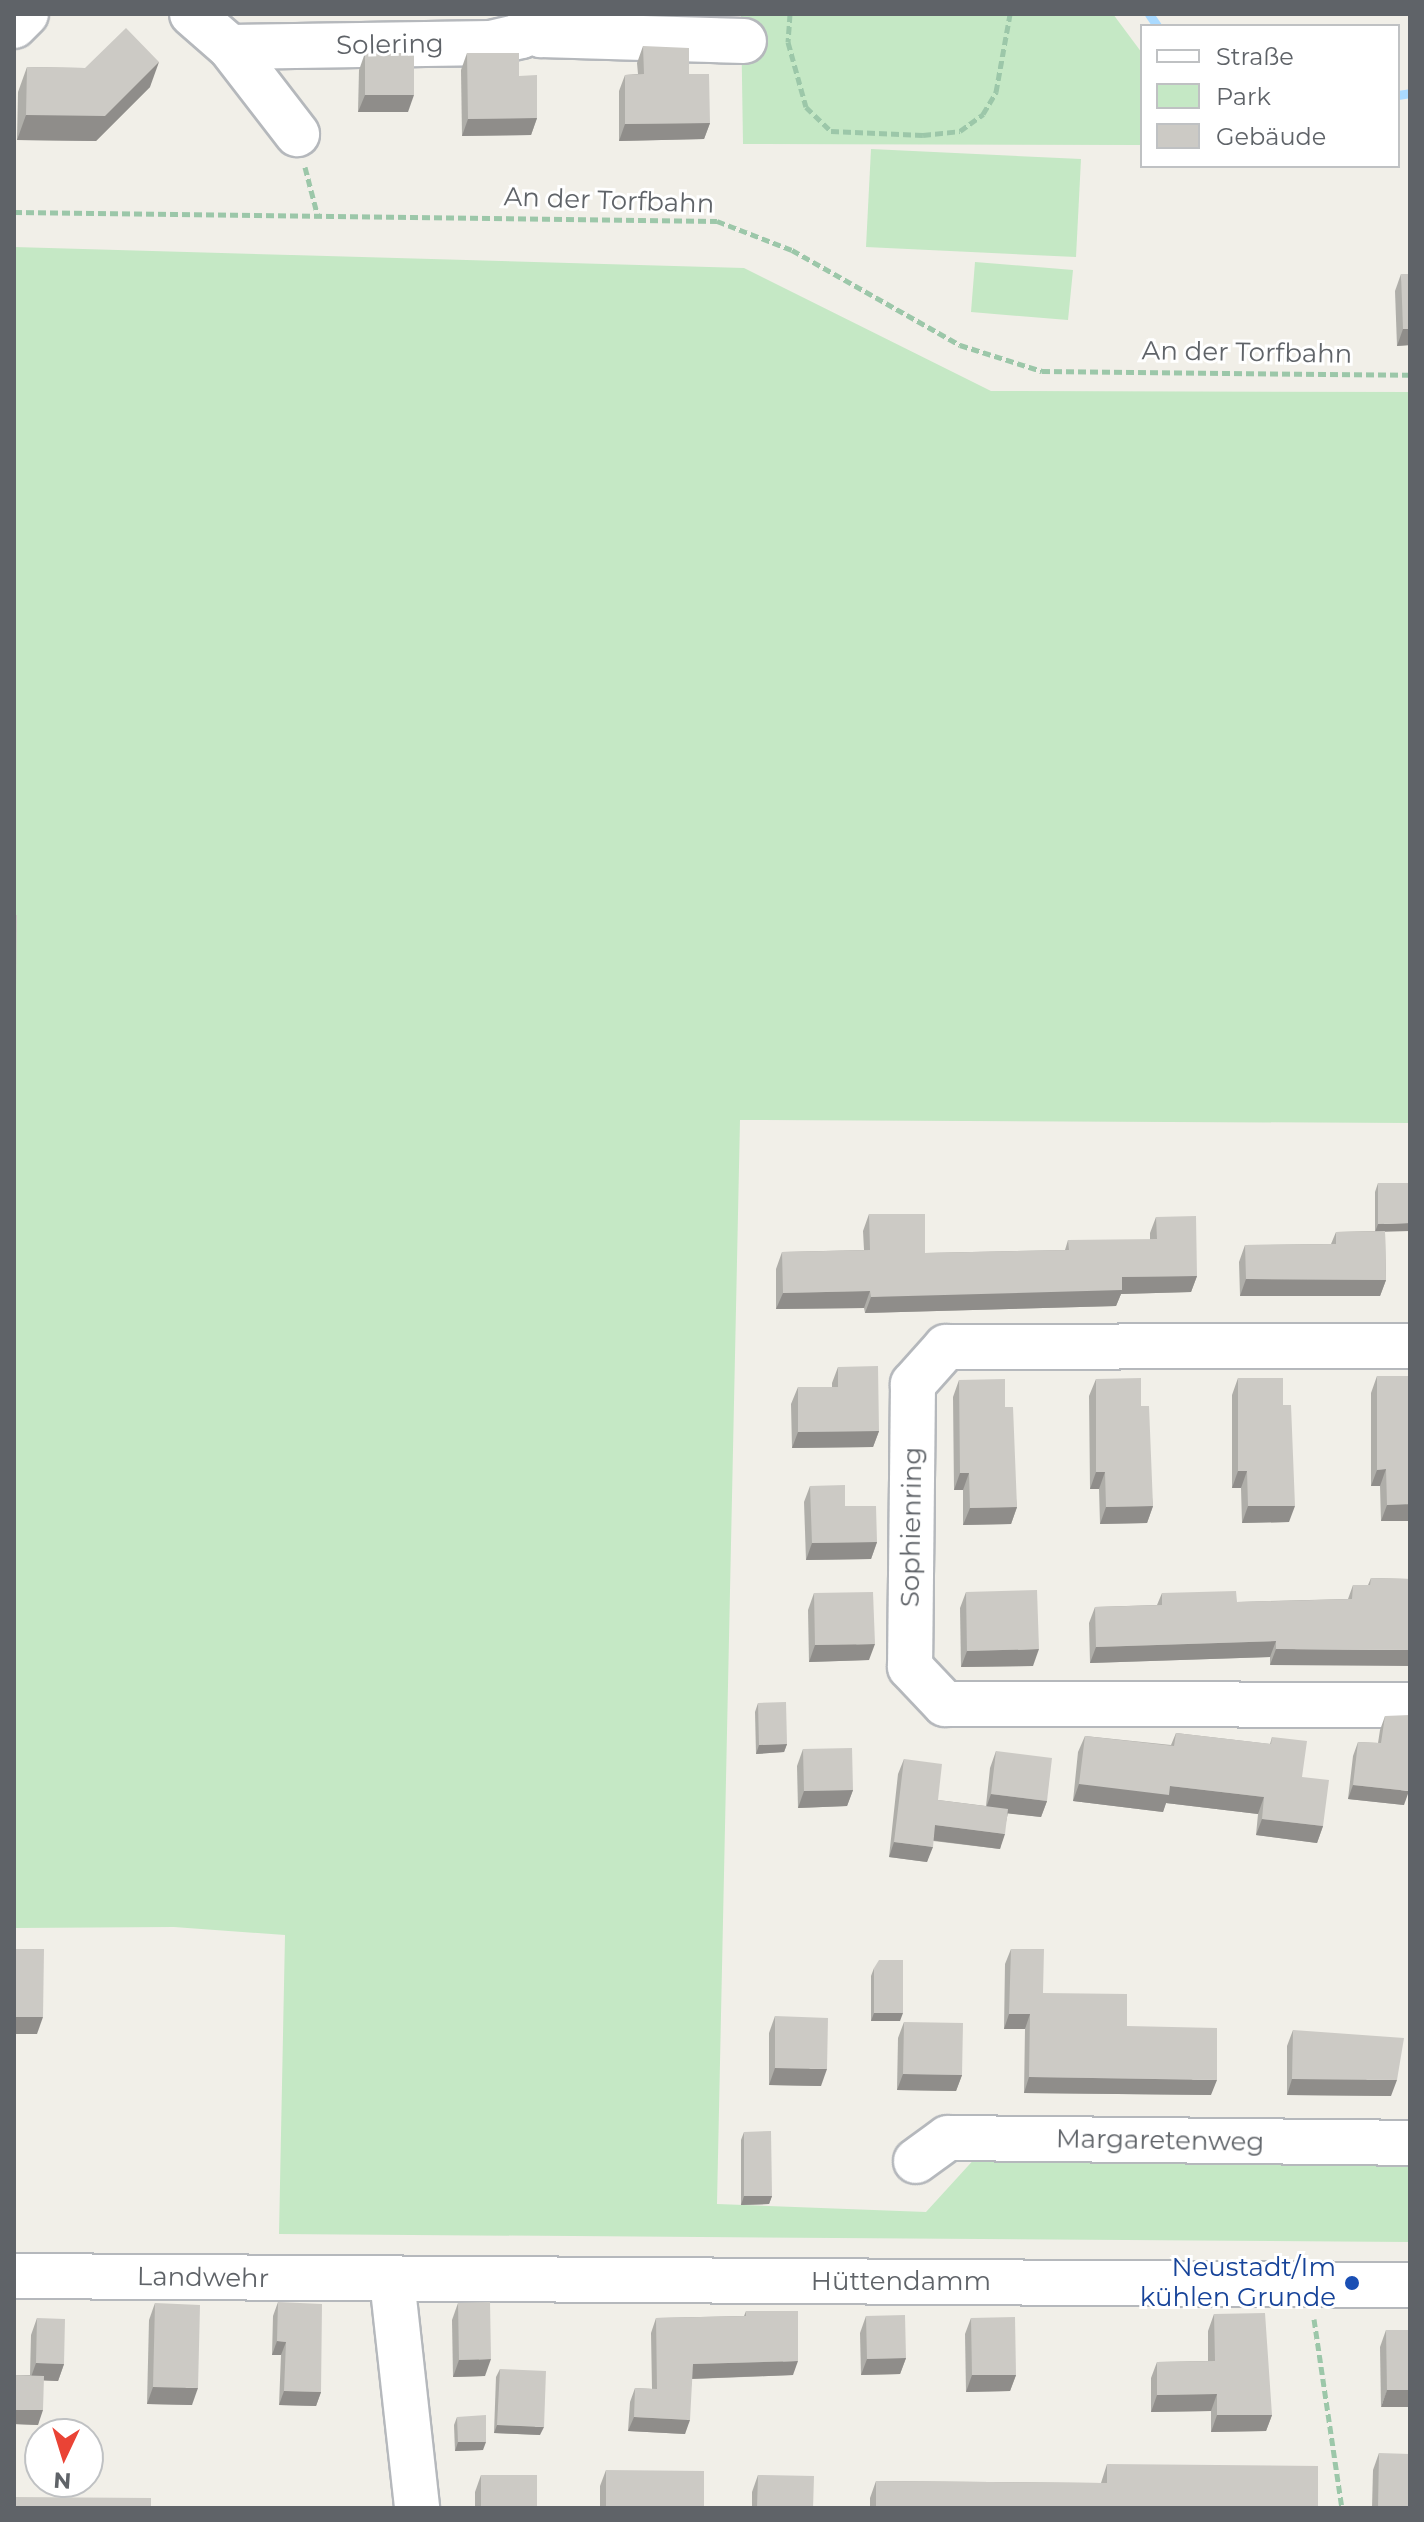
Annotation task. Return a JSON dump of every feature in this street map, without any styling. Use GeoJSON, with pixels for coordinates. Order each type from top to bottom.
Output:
{"type":"FeatureCollection","features":[{"type":"Feature","properties":{"kind":"street"},"geometry":{"type":"LineString","coordinates":[[14,26],[26,14]]}},
{"type":"Feature","properties":{"kind":"street"},"geometry":{"type":"LineString","coordinates":[[192,14],[230,47],[297,134]]}},
{"type":"Feature","properties":{"kind":"street"},"geometry":{"type":"LineString","coordinates":[[534,21],[541,35],[744,41]]}},
{"type":"Feature","properties":{"kind":"street","name":"Solering"},"geometry":{"type":"LineString","coordinates":[[230,47],[491,43],[521,36],[534,21]]}},
{"type":"Feature","properties":{"kind":"street","name":"Sophienring"},"geometry":{"type":"LineString","coordinates":[[1410,1346],[946,1347],[913,1384],[910,1651],[910,1667],[945,1704],[1410,1705]]}},
{"type":"Feature","properties":{"kind":"street","name":"Margaretenweg"},"geometry":{"type":"LineString","coordinates":[[916,2161],[948,2138],[1410,2143]]}},
{"type":"Feature","properties":{"kind":"street","name":"Landwehr"},"geometry":{"type":"LineString","coordinates":[[14,2276],[392,2280]]}},
{"type":"Feature","properties":{"kind":"street"},"geometry":{"type":"LineString","coordinates":[[392,2280],[417,2508]]}},
{"type":"Feature","properties":{"kind":"street","name":"Hüttendamm"},"geometry":{"type":"LineString","coordinates":[[392,2280],[1410,2280]]}},
{"type":"Feature","properties":{"kind":"path"},"geometry":{"type":"LineString","coordinates":[[790,14],[788,42],[806,107],[831,131],[923,135],[960,131],[983,114],[996,92],[1010,14]]}},
{"type":"Feature","properties":{"kind":"path"},"geometry":{"type":"LineString","coordinates":[[297,134],[318,217]]}},
{"type":"Feature","properties":{"kind":"path","name":"An der Torfbahn"},"geometry":{"type":"LineString","coordinates":[[14,212],[717,221],[792,250],[960,345],[1042,371],[1410,375]]}},
{"type":"Feature","properties":{"kind":"path"},"geometry":{"type":"LineString","coordinates":[[1313,2309],[1342,2508]]}},
{"type":"Feature","properties":{"kind":"green space"},"geometry":{"type":"Polygon","coordinates":[[[741,14],[1113,14],[1140,50],[1140,145],[743,144],[741,14]]]}},
{"type":"Feature","properties":{"kind":"green space"},"geometry":{"type":"Polygon","coordinates":[[[871,149],[1081,159],[1076,257],[866,247],[871,149]]]}},
{"type":"Feature","properties":{"kind":"green space"},"geometry":{"type":"Polygon","coordinates":[[[14,247],[744,268],[991,391],[1410,392],[1410,1123],[740,1120],[717,2204],[926,2212],[978,2155],[1410,2158],[1410,2242],[279,2234],[285,1935],[174,1927],[14,1928],[14,247]]]}},
{"type":"Feature","properties":{"kind":"green space"},"geometry":{"type":"Polygon","coordinates":[[[975,262],[1073,270],[1068,320],[971,312],[975,262]]]}},
{"type":"Feature","properties":{"kind":"building"},"geometry":{"type":"Polygon","coordinates":[[[126,28],[159,62],[105,116],[26,115],[27,67],[85,68],[126,28]]]}},
{"type":"Feature","properties":{"kind":"building"},"geometry":{"type":"Polygon","coordinates":[[[643,46],[689,48],[689,74],[709,74],[710,123],[625,124],[625,75],[644,74],[643,46]]]}},
{"type":"Feature","properties":{"kind":"building"},"geometry":{"type":"Polygon","coordinates":[[[365,53],[414,53],[414,95],[365,95],[365,53]]]}},
{"type":"Feature","properties":{"kind":"building"},"geometry":{"type":"Polygon","coordinates":[[[467,53],[519,53],[519,76],[537,75],[537,118],[468,119],[467,53]]]}},
{"type":"Feature","properties":{"kind":"building"},"geometry":{"type":"Polygon","coordinates":[[[1401,274],[1410,274],[1410,329],[1403,329],[1401,274]]]}},
{"type":"Feature","properties":{"kind":"building"},"geometry":{"type":"Polygon","coordinates":[[[14,915],[17,915],[16,996],[14,996],[14,915]]]}},
{"type":"Feature","properties":{"kind":"building"},"geometry":{"type":"Polygon","coordinates":[[[1378,1183],[1410,1183],[1410,1223],[1378,1224],[1378,1183]]]}},
{"type":"Feature","properties":{"kind":"building"},"geometry":{"type":"Polygon","coordinates":[[[869,1214],[925,1214],[925,1253],[1069,1250],[1068,1240],[1157,1239],[1156,1217],[1196,1216],[1197,1276],[1122,1277],[1122,1290],[871,1297],[870,1291],[783,1293],[782,1252],[870,1250],[869,1214]]]}},
{"type":"Feature","properties":{"kind":"building"},"geometry":{"type":"Polygon","coordinates":[[[1385,1231],[1386,1280],[1246,1279],[1245,1245],[1336,1244],[1336,1232],[1385,1231]]]}},
{"type":"Feature","properties":{"kind":"building"},"geometry":{"type":"Polygon","coordinates":[[[878,1366],[879,1431],[798,1432],[798,1387],[838,1387],[838,1367],[878,1366]]]}},
{"type":"Feature","properties":{"kind":"building"},"geometry":{"type":"Polygon","coordinates":[[[1377,1376],[1410,1376],[1410,1504],[1387,1505],[1386,1469],[1377,1470],[1377,1376]]]}},
{"type":"Feature","properties":{"kind":"building"},"geometry":{"type":"Polygon","coordinates":[[[1141,1378],[1141,1406],[1149,1406],[1153,1506],[1106,1507],[1105,1472],[1096,1472],[1096,1379],[1141,1378]]]}},
{"type":"Feature","properties":{"kind":"building"},"geometry":{"type":"Polygon","coordinates":[[[1238,1378],[1283,1378],[1283,1405],[1291,1405],[1295,1506],[1248,1506],[1247,1471],[1238,1471],[1238,1378]]]}},
{"type":"Feature","properties":{"kind":"building"},"geometry":{"type":"Polygon","coordinates":[[[1005,1379],[1005,1407],[1013,1407],[1017,1507],[970,1508],[969,1473],[960,1473],[959,1380],[1005,1379]]]}},
{"type":"Feature","properties":{"kind":"building"},"geometry":{"type":"Polygon","coordinates":[[[845,1485],[845,1506],[876,1506],[877,1542],[812,1543],[810,1486],[845,1485]]]}},
{"type":"Feature","properties":{"kind":"building"},"geometry":{"type":"Polygon","coordinates":[[[1371,1578],[1410,1579],[1410,1650],[1276,1649],[1276,1641],[1096,1647],[1095,1607],[1162,1605],[1162,1593],[1236,1591],[1237,1602],[1352,1599],[1353,1585],[1370,1585],[1371,1578]]]}},
{"type":"Feature","properties":{"kind":"building"},"geometry":{"type":"Polygon","coordinates":[[[1037,1590],[1039,1649],[967,1651],[966,1592],[1037,1590]]]}},
{"type":"Feature","properties":{"kind":"building"},"geometry":{"type":"Polygon","coordinates":[[[873,1592],[875,1644],[815,1645],[814,1593],[873,1592]]]}},
{"type":"Feature","properties":{"kind":"building"},"geometry":{"type":"Polygon","coordinates":[[[786,1702],[787,1744],[759,1745],[758,1703],[786,1702]]]}},
{"type":"Feature","properties":{"kind":"building"},"geometry":{"type":"Polygon","coordinates":[[[1410,1715],[1409,1791],[1353,1785],[1358,1742],[1381,1743],[1385,1716],[1410,1715]]]}},
{"type":"Feature","properties":{"kind":"building"},"geometry":{"type":"Polygon","coordinates":[[[1176,1733],[1271,1744],[1272,1737],[1307,1741],[1302,1777],[1329,1780],[1323,1826],[1262,1819],[1264,1797],[1170,1786],[1169,1795],[1079,1784],[1085,1736],[1174,1746],[1176,1733]]]}},
{"type":"Feature","properties":{"kind":"building"},"geometry":{"type":"Polygon","coordinates":[[[852,1748],[853,1790],[804,1791],[803,1749],[852,1748]]]}},
{"type":"Feature","properties":{"kind":"building"},"geometry":{"type":"Polygon","coordinates":[[[996,1751],[1052,1758],[1047,1801],[991,1794],[996,1751]]]}},
{"type":"Feature","properties":{"kind":"building"},"geometry":{"type":"Polygon","coordinates":[[[904,1759],[942,1764],[938,1800],[1008,1809],[1005,1834],[935,1825],[933,1847],[894,1842],[904,1759]]]}},
{"type":"Feature","properties":{"kind":"building"},"geometry":{"type":"Polygon","coordinates":[[[14,1949],[44,1949],[43,2017],[14,2017],[14,1949]]]}},
{"type":"Feature","properties":{"kind":"building"},"geometry":{"type":"Polygon","coordinates":[[[1011,1949],[1044,1949],[1043,1993],[1127,1994],[1127,2026],[1217,2028],[1217,2080],[1029,2077],[1030,2014],[1009,2014],[1011,1949]]]}},
{"type":"Feature","properties":{"kind":"building"},"geometry":{"type":"Polygon","coordinates":[[[879,1960],[903,1960],[903,2013],[874,2013],[874,1968],[879,1960]]]}},
{"type":"Feature","properties":{"kind":"building"},"geometry":{"type":"Polygon","coordinates":[[[775,2016],[828,2018],[827,2069],[775,2068],[775,2016]]]}},
{"type":"Feature","properties":{"kind":"building"},"geometry":{"type":"Polygon","coordinates":[[[904,2022],[963,2023],[962,2075],[903,2074],[904,2022]]]}},
{"type":"Feature","properties":{"kind":"building"},"geometry":{"type":"Polygon","coordinates":[[[1293,2030],[1404,2038],[1397,2080],[1292,2079],[1293,2030]]]}},
{"type":"Feature","properties":{"kind":"building"},"geometry":{"type":"Polygon","coordinates":[[[771,2131],[772,2196],[744,2196],[744,2132],[771,2131]]]}},
{"type":"Feature","properties":{"kind":"building"},"geometry":{"type":"Polygon","coordinates":[[[278,2302],[322,2304],[321,2392],[284,2391],[286,2342],[277,2341],[278,2302]]]}},
{"type":"Feature","properties":{"kind":"building"},"geometry":{"type":"Polygon","coordinates":[[[490,2302],[491,2359],[459,2360],[458,2303],[490,2302]]]}},
{"type":"Feature","properties":{"kind":"building"},"geometry":{"type":"Polygon","coordinates":[[[155,2303],[200,2305],[198,2388],[153,2387],[155,2303]]]}},
{"type":"Feature","properties":{"kind":"building"},"geometry":{"type":"Polygon","coordinates":[[[746,2311],[798,2311],[798,2361],[693,2364],[690,2420],[634,2417],[635,2388],[657,2389],[656,2318],[746,2316],[746,2311]]]}},
{"type":"Feature","properties":{"kind":"building"},"geometry":{"type":"Polygon","coordinates":[[[1265,2313],[1272,2415],[1217,2415],[1217,2394],[1157,2395],[1157,2362],[1215,2361],[1214,2314],[1265,2313]]]}},
{"type":"Feature","properties":{"kind":"building"},"geometry":{"type":"Polygon","coordinates":[[[905,2315],[906,2358],[867,2359],[866,2316],[905,2315]]]}},
{"type":"Feature","properties":{"kind":"building"},"geometry":{"type":"Polygon","coordinates":[[[1015,2317],[1016,2375],[972,2375],[971,2318],[1015,2317]]]}},
{"type":"Feature","properties":{"kind":"building"},"geometry":{"type":"Polygon","coordinates":[[[37,2318],[65,2319],[64,2364],[36,2363],[37,2318]]]}},
{"type":"Feature","properties":{"kind":"building"},"geometry":{"type":"Polygon","coordinates":[[[1386,2330],[1410,2330],[1410,2390],[1387,2390],[1386,2330]]]}},
{"type":"Feature","properties":{"kind":"building"},"geometry":{"type":"Polygon","coordinates":[[[500,2369],[546,2371],[544,2427],[497,2425],[500,2369]]]}},
{"type":"Feature","properties":{"kind":"building"},"geometry":{"type":"Polygon","coordinates":[[[14,2375],[44,2376],[43,2410],[14,2410],[14,2375]]]}},
{"type":"Feature","properties":{"kind":"building"},"geometry":{"type":"Polygon","coordinates":[[[486,2415],[486,2442],[458,2442],[457,2417],[486,2415]]]}},
{"type":"Feature","properties":{"kind":"building"},"geometry":{"type":"Polygon","coordinates":[[[1379,2453],[1410,2454],[1410,2508],[1378,2508],[1379,2453]]]}},
{"type":"Feature","properties":{"kind":"building"},"geometry":{"type":"Polygon","coordinates":[[[1107,2464],[1318,2466],[1318,2508],[876,2508],[876,2481],[1107,2483],[1107,2464]]]}},
{"type":"Feature","properties":{"kind":"building"},"geometry":{"type":"Polygon","coordinates":[[[606,2470],[704,2471],[704,2508],[606,2508],[606,2470]]]}},
{"type":"Feature","properties":{"kind":"building"},"geometry":{"type":"Polygon","coordinates":[[[481,2475],[537,2475],[537,2508],[481,2508],[481,2475]]]}},
{"type":"Feature","properties":{"kind":"building"},"geometry":{"type":"Polygon","coordinates":[[[758,2475],[814,2476],[813,2508],[757,2508],[758,2475]]]}},
{"type":"Feature","properties":{"kind":"building"},"geometry":{"type":"Polygon","coordinates":[[[14,2497],[151,2498],[151,2508],[14,2508],[14,2497]]]}},
{"type":"Feature","properties":{"kind":"waterway"},"geometry":{"type":"LineString","coordinates":[[1149,14],[1156,24]]}},
{"type":"Feature","properties":{"kind":"waterway"},"geometry":{"type":"LineString","coordinates":[[1400,95],[1410,93]]}},
{"type":"Feature","properties":{"kind":"place","name":"Neustadt/Im kühlen Grunde"},"geometry":{"type":"Point","coordinates":[1352,2283]}}]}
